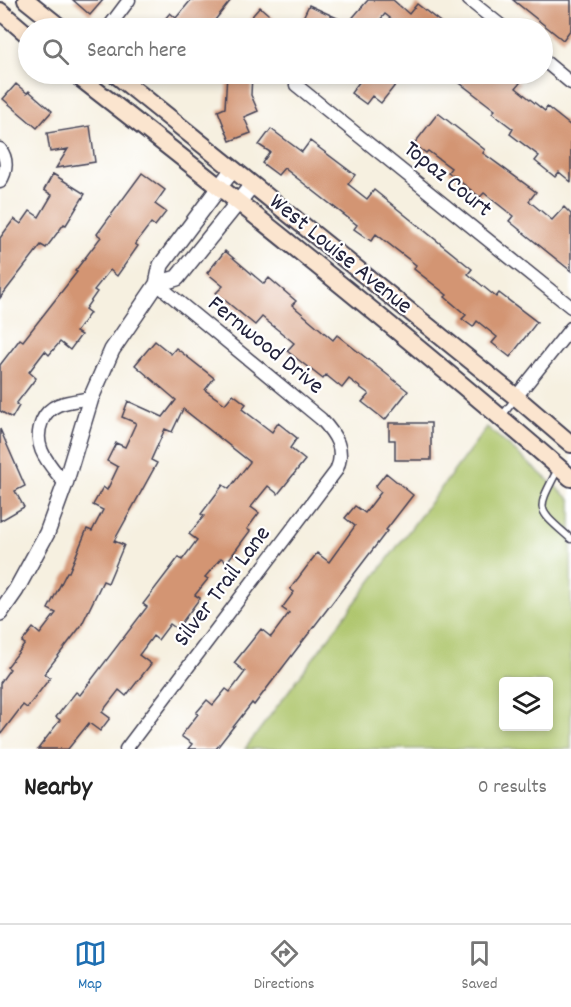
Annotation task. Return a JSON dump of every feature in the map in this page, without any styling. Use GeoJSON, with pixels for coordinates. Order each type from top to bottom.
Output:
{"type":"FeatureCollection","features":[{"type":"Feature","properties":{"kind":"main road"},"geometry":{"type":"LineString","coordinates":[[26,0],[48,18]]}},
{"type":"Feature","properties":{"kind":"main road"},"geometry":{"type":"LineString","coordinates":[[0,11],[18,26]]}},
{"type":"Feature","properties":{"kind":"main road","name":"West Louise Avenue"},"geometry":{"type":"LineString","coordinates":[[88,84],[220,187],[501,417],[565,473]]}},
{"type":"Feature","properties":{"kind":"main road","name":"West Louise Avenue"},"geometry":{"type":"LineString","coordinates":[[128,84],[571,444]]}},
{"type":"Feature","properties":{"kind":"street"},"geometry":{"type":"LineString","coordinates":[[116,18],[129,0]]}},
{"type":"Feature","properties":{"kind":"street"},"geometry":{"type":"LineString","coordinates":[[470,0],[492,18]]}},
{"type":"Feature","properties":{"kind":"street"},"geometry":{"type":"LineString","coordinates":[[553,68],[571,83]]}},
{"type":"Feature","properties":{"kind":"street","name":"Topaz Court"},"geometry":{"type":"LineString","coordinates":[[296,85],[571,308]]}},
{"type":"Feature","properties":{"kind":"street"},"geometry":{"type":"LineString","coordinates":[[0,149],[5,155],[6,170],[0,182]]}},
{"type":"Feature","properties":{"kind":"street"},"geometry":{"type":"LineString","coordinates":[[0,613],[16,590],[47,534],[91,398],[112,350],[157,284],[161,265],[232,169]]}},
{"type":"Feature","properties":{"kind":"street"},"geometry":{"type":"LineString","coordinates":[[157,284],[177,278],[252,185]]}},
{"type":"Feature","properties":{"kind":"street","name":"Fernwood Drive"},"geometry":{"type":"LineString","coordinates":[[157,284],[321,419],[330,428],[340,445]]}},
{"type":"Feature","properties":{"kind":"street"},"geometry":{"type":"LineString","coordinates":[[516,397],[571,328]]}},
{"type":"Feature","properties":{"kind":"street"},"geometry":{"type":"LineString","coordinates":[[65,484],[38,444],[38,431],[45,415],[52,408],[60,404],[91,398]]}},
{"type":"Feature","properties":{"kind":"street","name":"Silver Trail Lane"},"geometry":{"type":"LineString","coordinates":[[126,749],[336,471],[341,461],[340,445]]}},
{"type":"Feature","properties":{"kind":"lane"},"geometry":{"type":"LineString","coordinates":[[501,417],[516,397]]}},
{"type":"Feature","properties":{"kind":"lane"},"geometry":{"type":"LineString","coordinates":[[565,473],[542,501],[544,515],[571,539]]}},
{"type":"Feature","properties":{"kind":"green space"},"geometry":{"type":"Polygon","coordinates":[[[487,427],[571,500],[571,749],[245,749],[487,427]]]}},
{"type":"Feature","properties":{"kind":"building"},"geometry":{"type":"Polygon","coordinates":[[[73,0],[103,0],[90,15],[73,0]]]}},
{"type":"Feature","properties":{"kind":"building"},"geometry":{"type":"Polygon","coordinates":[[[191,0],[231,0],[217,18],[176,18],[191,0]]]}},
{"type":"Feature","properties":{"kind":"building"},"geometry":{"type":"Polygon","coordinates":[[[368,0],[393,0],[409,14],[417,4],[435,18],[390,18],[385,14],[382,18],[352,18],[368,0]]]}},
{"type":"Feature","properties":{"kind":"building"},"geometry":{"type":"Polygon","coordinates":[[[513,0],[571,0],[571,29],[563,40],[553,32],[553,18],[536,18],[513,0]]]}},
{"type":"Feature","properties":{"kind":"building"},"geometry":{"type":"Polygon","coordinates":[[[309,5],[337,18],[303,18],[309,5]]]}},
{"type":"Feature","properties":{"kind":"building"},"geometry":{"type":"Polygon","coordinates":[[[260,7],[273,18],[250,18],[260,7]]]}},
{"type":"Feature","properties":{"kind":"building"},"geometry":{"type":"Polygon","coordinates":[[[170,13],[176,18],[166,18],[170,13]]]}},
{"type":"Feature","properties":{"kind":"building"},"geometry":{"type":"Polygon","coordinates":[[[16,84],[27,93],[29,91],[52,111],[37,128],[3,99],[16,84]]]}},
{"type":"Feature","properties":{"kind":"building"},"geometry":{"type":"Polygon","coordinates":[[[226,84],[252,84],[251,95],[258,111],[244,117],[251,133],[230,141],[218,111],[225,108],[226,84]]]}},
{"type":"Feature","properties":{"kind":"building"},"geometry":{"type":"Polygon","coordinates":[[[358,84],[396,84],[381,103],[372,96],[366,104],[351,93],[358,84]]]}},
{"type":"Feature","properties":{"kind":"building"},"geometry":{"type":"Polygon","coordinates":[[[461,84],[519,84],[516,88],[545,111],[547,107],[571,126],[571,182],[559,172],[555,177],[535,161],[539,156],[510,134],[513,129],[492,113],[495,110],[461,84]]]}},
{"type":"Feature","properties":{"kind":"building"},"geometry":{"type":"Polygon","coordinates":[[[438,113],[485,150],[483,153],[536,192],[529,201],[552,220],[564,207],[571,214],[571,271],[509,221],[513,216],[484,193],[480,197],[448,172],[451,168],[414,144],[438,113]]]}},
{"type":"Feature","properties":{"kind":"building"},"geometry":{"type":"Polygon","coordinates":[[[90,126],[95,162],[56,168],[68,149],[50,152],[47,133],[90,126]]]}},
{"type":"Feature","properties":{"kind":"building"},"geometry":{"type":"Polygon","coordinates":[[[271,129],[302,152],[310,141],[355,175],[348,184],[367,199],[374,190],[472,269],[468,274],[496,297],[499,293],[537,322],[510,357],[492,343],[497,337],[477,321],[473,327],[462,319],[466,315],[445,297],[447,295],[414,269],[416,265],[376,234],[371,241],[354,229],[357,225],[284,168],[278,175],[262,163],[270,152],[259,145],[271,129]]]}},
{"type":"Feature","properties":{"kind":"building"},"geometry":{"type":"Polygon","coordinates":[[[142,173],[165,190],[155,204],[166,212],[155,226],[151,223],[135,244],[138,246],[117,276],[110,270],[94,290],[97,292],[85,309],[90,313],[76,332],[81,335],[70,350],[60,342],[49,355],[45,351],[29,372],[36,378],[16,404],[19,406],[12,418],[0,411],[0,365],[20,339],[23,341],[77,272],[75,271],[101,237],[97,234],[142,173]]]}},
{"type":"Feature","properties":{"kind":"building"},"geometry":{"type":"Polygon","coordinates":[[[53,174],[85,194],[66,225],[64,224],[46,248],[41,245],[0,298],[0,238],[14,219],[21,224],[30,211],[39,217],[52,195],[44,190],[53,174]]]}},
{"type":"Feature","properties":{"kind":"building"},"geometry":{"type":"Polygon","coordinates":[[[225,251],[264,284],[269,278],[296,301],[292,305],[333,340],[337,335],[408,391],[385,420],[362,402],[369,394],[349,379],[342,388],[326,375],[323,379],[287,351],[294,343],[262,317],[255,325],[216,293],[223,286],[207,273],[225,251]]]}},
{"type":"Feature","properties":{"kind":"building"},"geometry":{"type":"Polygon","coordinates":[[[155,341],[171,354],[176,348],[214,378],[205,390],[225,404],[233,394],[246,404],[242,409],[272,432],[278,423],[297,438],[290,448],[305,460],[278,494],[268,486],[251,507],[259,513],[247,529],[250,531],[227,562],[221,558],[205,577],[208,579],[195,595],[200,598],[177,629],[170,624],[158,640],[153,636],[139,655],[151,664],[126,696],[119,690],[102,712],[110,718],[100,731],[89,723],[68,749],[38,749],[60,720],[56,717],[76,692],[80,695],[147,607],[143,604],[179,557],[182,560],[197,540],[189,534],[204,516],[201,514],[223,485],[229,489],[250,462],[183,409],[172,432],[165,429],[151,460],[157,463],[114,541],[124,545],[108,583],[103,581],[81,626],[44,674],[50,678],[27,708],[23,705],[0,735],[0,683],[10,669],[7,667],[25,644],[22,642],[33,628],[40,634],[56,613],[48,609],[69,572],[87,529],[92,531],[103,510],[93,505],[103,487],[107,490],[118,467],[107,461],[116,443],[125,447],[136,423],[122,417],[128,401],[163,417],[176,400],[135,365],[155,341]]]}},
{"type":"Feature","properties":{"kind":"building"},"geometry":{"type":"Polygon","coordinates":[[[389,423],[431,423],[431,460],[395,460],[395,440],[389,440],[389,423]]]}},
{"type":"Feature","properties":{"kind":"building"},"geometry":{"type":"Polygon","coordinates":[[[0,429],[25,486],[15,491],[24,507],[0,521],[0,429]]]}},
{"type":"Feature","properties":{"kind":"building"},"geometry":{"type":"Polygon","coordinates":[[[386,473],[413,495],[254,705],[252,703],[216,749],[188,749],[192,744],[181,736],[198,714],[196,713],[207,700],[213,705],[226,689],[230,692],[245,672],[234,663],[261,629],[271,637],[289,613],[282,608],[294,592],[290,589],[317,553],[329,562],[355,526],[345,518],[355,506],[365,513],[381,492],[375,487],[386,473]]]}}]}
